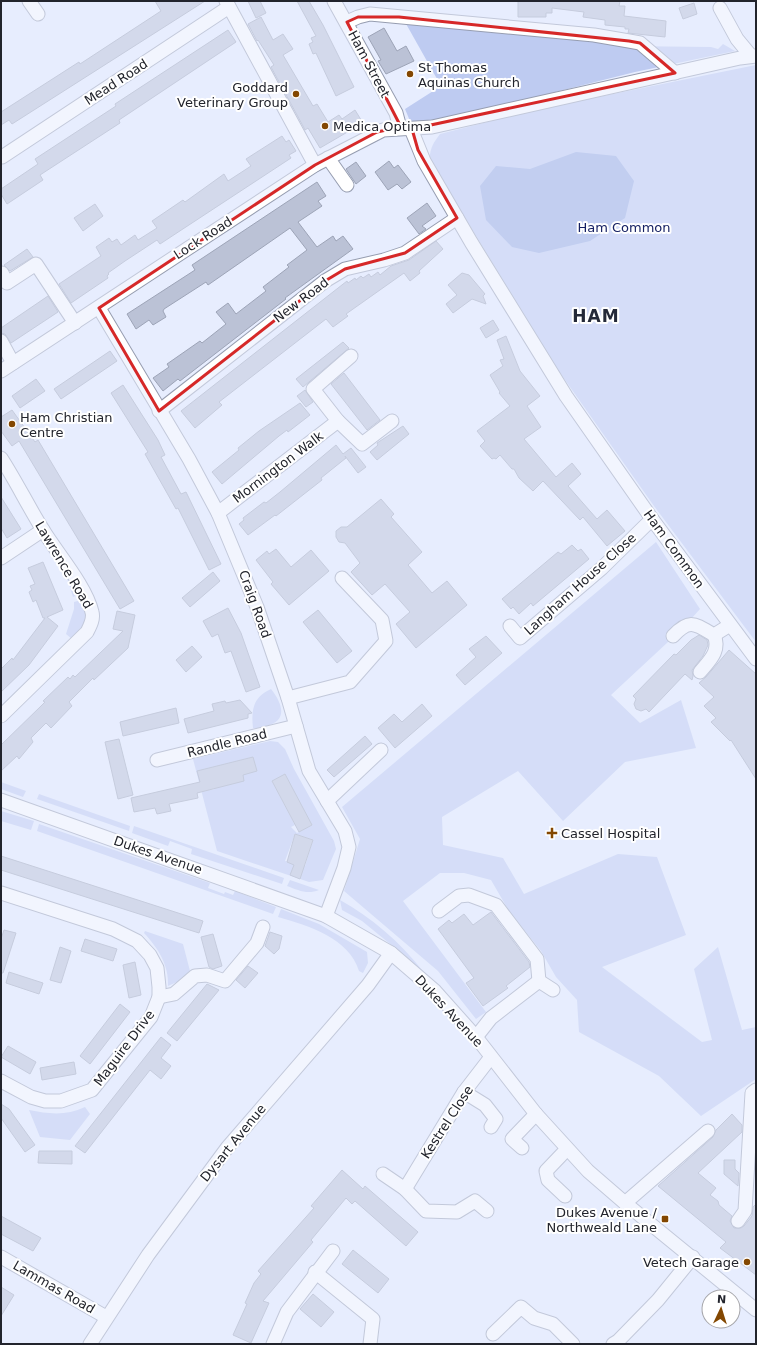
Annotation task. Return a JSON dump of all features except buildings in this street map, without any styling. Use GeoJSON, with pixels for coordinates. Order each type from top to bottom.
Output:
{"type":"FeatureCollection","features":[{"type":"Feature","properties":{"kind":"street"},"geometry":{"type":"LineString","coordinates":[[29,1],[38,14]]}},
{"type":"Feature","properties":{"kind":"street","name":"Ham Street"},"geometry":{"type":"LineString","coordinates":[[334,1],[405,128]]}},
{"type":"Feature","properties":{"kind":"street"},"geometry":{"type":"LineString","coordinates":[[228,4],[315,165]]}},
{"type":"Feature","properties":{"kind":"street","name":"Mead Road"},"geometry":{"type":"LineString","coordinates":[[2,157],[228,4]]}},
{"type":"Feature","properties":{"kind":"street"},"geometry":{"type":"LineString","coordinates":[[720,8],[737,39],[753,56]]}},
{"type":"Feature","properties":{"kind":"street"},"geometry":{"type":"LineString","coordinates":[[347,22],[358,16],[370,14],[594,35],[645,42],[675,73]]}},
{"type":"Feature","properties":{"kind":"street"},"geometry":{"type":"LineString","coordinates":[[405,128],[432,127],[753,56]]}},
{"type":"Feature","properties":{"kind":"street","name":"Lock Road"},"geometry":{"type":"LineString","coordinates":[[1,371],[75,324],[315,165],[377,132],[405,128]]}},
{"type":"Feature","properties":{"kind":"street","name":"Ham Common"},"geometry":{"type":"LineString","coordinates":[[405,128],[566,396],[652,519],[756,659]]}},
{"type":"Feature","properties":{"kind":"street"},"geometry":{"type":"LineString","coordinates":[[328,158],[347,185]]}},
{"type":"Feature","properties":{"kind":"street","name":"New Road"},"geometry":{"type":"LineString","coordinates":[[159,411],[325,281],[345,269],[384,260],[405,253],[458,218]]}},
{"type":"Feature","properties":{"kind":"street"},"geometry":{"type":"LineString","coordinates":[[2,273],[7,283],[36,264],[75,324]]}},
{"type":"Feature","properties":{"kind":"street","name":"Craig Road"},"geometry":{"type":"LineString","coordinates":[[99,308],[218,513],[257,607],[288,698],[309,771],[345,831],[349,847],[344,868],[326,916]]}},
{"type":"Feature","properties":{"kind":"street"},"geometry":{"type":"LineString","coordinates":[[1,341],[13,363]]}},
{"type":"Feature","properties":{"kind":"street"},"geometry":{"type":"LineString","coordinates":[[351,356],[313,389],[338,421],[362,444],[392,421]]}},
{"type":"Feature","properties":{"kind":"street","name":"Mornington Walk"},"geometry":{"type":"LineString","coordinates":[[218,513],[338,421]]}},
{"type":"Feature","properties":{"kind":"street","name":"Lawrence Road"},"geometry":{"type":"LineString","coordinates":[[1,458],[43,530],[88,601],[92,613],[91,623],[87,632],[1,716]]}},
{"type":"Feature","properties":{"kind":"street","name":"Langham House Close"},"geometry":{"type":"LineString","coordinates":[[510,626],[520,638],[602,568],[652,519]]}},
{"type":"Feature","properties":{"kind":"street"},"geometry":{"type":"LineString","coordinates":[[1,558],[43,530]]}},
{"type":"Feature","properties":{"kind":"street"},"geometry":{"type":"LineString","coordinates":[[288,698],[350,682],[386,641],[382,620],[342,578]]}},
{"type":"Feature","properties":{"kind":"street"},"geometry":{"type":"LineString","coordinates":[[673,636],[683,626],[689,624],[701,627],[714,636],[716,640],[716,652],[700,672]]}},
{"type":"Feature","properties":{"kind":"street"},"geometry":{"type":"LineString","coordinates":[[714,636],[730,625]]}},
{"type":"Feature","properties":{"kind":"street","name":"Randle Road"},"geometry":{"type":"LineString","coordinates":[[157,760],[296,726]]}},
{"type":"Feature","properties":{"kind":"street"},"geometry":{"type":"LineString","coordinates":[[327,801],[382,750]]}},
{"type":"Feature","properties":{"kind":"street","name":"Dukes Avenue"},"geometry":{"type":"LineString","coordinates":[[1,800],[326,916],[391,953],[435,991],[476,1037],[536,1114],[588,1171],[756,1310]]}},
{"type":"Feature","properties":{"kind":"street","name":"Maguire Drive"},"geometry":{"type":"LineString","coordinates":[[1,893],[113,929],[137,941],[150,955],[158,968],[159,997],[151,1017],[92,1090],[61,1101],[45,1101],[31,1097],[1,1080]]}},
{"type":"Feature","properties":{"kind":"street"},"geometry":{"type":"LineString","coordinates":[[439,911],[459,896],[469,895],[496,905],[537,959],[539,980],[553,990]]}},
{"type":"Feature","properties":{"kind":"street"},"geometry":{"type":"LineString","coordinates":[[159,997],[174,994],[195,976],[207,975],[225,981],[258,943],[263,926]]}},
{"type":"Feature","properties":{"kind":"street","name":"Dysart Avenue"},"geometry":{"type":"LineString","coordinates":[[90,1344],[106,1317],[148,1255],[226,1148],[368,985],[391,953]]}},
{"type":"Feature","properties":{"kind":"street"},"geometry":{"type":"LineString","coordinates":[[476,1037],[491,1018],[539,980]]}},
{"type":"Feature","properties":{"kind":"street","name":"Kestrel Close"},"geometry":{"type":"LineString","coordinates":[[405,1189],[464,1092],[491,1057]]}},
{"type":"Feature","properties":{"kind":"street"},"geometry":{"type":"LineString","coordinates":[[738,1220],[745,1210],[752,1093],[756,1090]]}},
{"type":"Feature","properties":{"kind":"street"},"geometry":{"type":"LineString","coordinates":[[464,1092],[485,1105],[496,1119],[491,1127]]}},
{"type":"Feature","properties":{"kind":"street"},"geometry":{"type":"LineString","coordinates":[[522,1148],[512,1139],[536,1114]]}},
{"type":"Feature","properties":{"kind":"street"},"geometry":{"type":"LineString","coordinates":[[625,1203],[708,1131]]}},
{"type":"Feature","properties":{"kind":"street"},"geometry":{"type":"LineString","coordinates":[[565,1196],[548,1180],[546,1171],[567,1149]]}},
{"type":"Feature","properties":{"kind":"street"},"geometry":{"type":"LineString","coordinates":[[383,1174],[405,1189],[426,1211],[457,1212],[475,1201],[487,1211]]}},
{"type":"Feature","properties":{"kind":"street"},"geometry":{"type":"LineString","coordinates":[[273,1344],[287,1312],[315,1272],[333,1251]]}},
{"type":"Feature","properties":{"kind":"street","name":"Lammas Road"},"geometry":{"type":"LineString","coordinates":[[1,1257],[106,1317]]}},
{"type":"Feature","properties":{"kind":"street"},"geometry":{"type":"LineString","coordinates":[[617,1343],[658,1300],[692,1257]]}},
{"type":"Feature","properties":{"kind":"street"},"geometry":{"type":"LineString","coordinates":[[315,1272],[374,1319],[370,1344]]}},
{"type":"Feature","properties":{"kind":"street"},"geometry":{"type":"LineString","coordinates":[[493,1334],[521,1307],[534,1318],[554,1324],[573,1344]]}},
{"type":"Feature","properties":{"kind":"highlighted area"},"geometry":{"type":"Polygon","coordinates":[[[358,17],[399,17],[629,41],[640,43],[675,73],[412,129],[418,150],[457,218],[405,253],[345,269],[325,281],[159,411],[99,308],[315,165],[377,132],[401,127],[347,22],[358,17]]]}},
{"type":"Feature","properties":{"kind":"green space"},"geometry":{"type":"Polygon","coordinates":[[[405,22],[496,33],[583,39],[623,46],[711,47],[718,49],[723,44],[735,51],[635,72],[464,115],[417,122],[410,121],[405,109],[441,86],[405,22]]]}},
{"type":"Feature","properties":{"kind":"green space","name":"Ham Common"},"geometry":{"type":"Polygon","coordinates":[[[756,65],[756,642],[654,506],[553,363],[430,160],[430,152],[440,134],[539,109],[756,65]]]}},
{"type":"Feature","properties":{"kind":"green space"},"geometry":{"type":"Polygon","coordinates":[[[656,542],[700,609],[682,629],[611,695],[640,723],[681,700],[696,748],[625,762],[563,821],[518,771],[442,817],[443,845],[503,858],[524,894],[618,854],[657,857],[686,935],[602,967],[702,1042],[712,1040],[694,969],[718,947],[742,1030],[756,1027],[756,1079],[701,1116],[659,1076],[579,1032],[577,1000],[556,977],[541,951],[509,911],[491,880],[464,873],[440,873],[403,901],[486,1012],[476,1019],[438,971],[344,891],[360,839],[342,807],[656,542]]]}},
{"type":"Feature","properties":{"kind":"green space"},"geometry":{"type":"Polygon","coordinates":[[[66,575],[78,595],[73,597],[66,575]]]}},
{"type":"Feature","properties":{"kind":"green space"},"geometry":{"type":"Polygon","coordinates":[[[81,600],[86,617],[83,625],[72,639],[66,634],[74,609],[74,602],[81,600]]]}},
{"type":"Feature","properties":{"kind":"green space"},"geometry":{"type":"Polygon","coordinates":[[[271,689],[280,706],[280,716],[273,724],[253,728],[252,715],[254,705],[260,696],[271,689]]]}},
{"type":"Feature","properties":{"kind":"green space"},"geometry":{"type":"Polygon","coordinates":[[[270,741],[278,742],[285,749],[294,769],[334,841],[336,849],[323,880],[309,882],[217,851],[193,759],[270,741]],[[253,757],[198,771],[204,791],[215,789],[213,782],[256,771],[253,757]],[[285,775],[272,781],[295,825],[291,827],[297,833],[312,825],[285,775]],[[295,834],[285,861],[305,866],[313,840],[295,834]],[[294,865],[291,875],[300,878],[303,868],[294,865]]]}},
{"type":"Feature","properties":{"kind":"green space"},"geometry":{"type":"Polygon","coordinates":[[[1,782],[26,791],[23,797],[1,789],[1,782]]]}},
{"type":"Feature","properties":{"kind":"green space"},"geometry":{"type":"Polygon","coordinates":[[[39,794],[130,826],[129,831],[37,799],[39,794]]]}},
{"type":"Feature","properties":{"kind":"green space"},"geometry":{"type":"Polygon","coordinates":[[[1,811],[34,821],[31,830],[1,821],[1,811]]]}},
{"type":"Feature","properties":{"kind":"green space"},"geometry":{"type":"Polygon","coordinates":[[[39,824],[210,883],[208,888],[224,894],[225,892],[233,895],[235,891],[276,907],[273,914],[37,831],[39,824]]]}},
{"type":"Feature","properties":{"kind":"green space"},"geometry":{"type":"Polygon","coordinates":[[[134,826],[284,878],[282,884],[191,854],[192,849],[170,841],[168,846],[132,833],[134,826]]]}},
{"type":"Feature","properties":{"kind":"green space"},"geometry":{"type":"Polygon","coordinates":[[[290,880],[319,890],[307,892],[287,886],[290,880]]]}},
{"type":"Feature","properties":{"kind":"green space"},"geometry":{"type":"Polygon","coordinates":[[[340,900],[374,922],[395,940],[422,970],[362,921],[342,910],[340,900]]]}},
{"type":"Feature","properties":{"kind":"green space"},"geometry":{"type":"Polygon","coordinates":[[[281,909],[319,924],[367,952],[368,963],[363,973],[359,971],[354,960],[337,942],[315,929],[278,917],[281,909]]]}},
{"type":"Feature","properties":{"kind":"green space"},"geometry":{"type":"Polygon","coordinates":[[[145,931],[183,944],[190,971],[188,977],[168,986],[165,964],[154,945],[144,933],[145,931]]]}},
{"type":"Feature","properties":{"kind":"green space"},"geometry":{"type":"Polygon","coordinates":[[[85,1107],[90,1114],[70,1140],[40,1137],[29,1110],[64,1113],[85,1107]]]}},
{"type":"Feature","properties":{"kind":"shaded area"},"geometry":{"type":"Polygon","coordinates":[[[576,152],[616,156],[634,181],[625,218],[590,241],[539,253],[512,247],[486,220],[480,186],[496,166],[530,169],[576,152]]]}},
{"type":"Feature","properties":{"kind":"place","name":"St Thomas Aquinas Church"},"geometry":{"type":"Point","coordinates":[410,74]}},
{"type":"Feature","properties":{"kind":"place","name":"Goddard Veterinary Group"},"geometry":{"type":"Point","coordinates":[296,94]}},
{"type":"Feature","properties":{"kind":"place","name":"Medica Optima"},"geometry":{"type":"Point","coordinates":[325,126]}},
{"type":"Feature","properties":{"kind":"place","name":"Ham Christian Centre"},"geometry":{"type":"Point","coordinates":[12,424]}},
{"type":"Feature","properties":{"kind":"place","name":"Cassel Hospital"},"geometry":{"type":"Point","coordinates":[552,833]}},
{"type":"Feature","properties":{"kind":"place","name":"Dukes Avenue / Northweald Lane"},"geometry":{"type":"Point","coordinates":[665,1219]}},
{"type":"Feature","properties":{"kind":"place","name":"Vetech Garage"},"geometry":{"type":"Point","coordinates":[747,1262]}},
{"type":"Feature","properties":{"kind":"district","name":"HAM"},"geometry":{"type":"Point","coordinates":[596,316]}}]}
